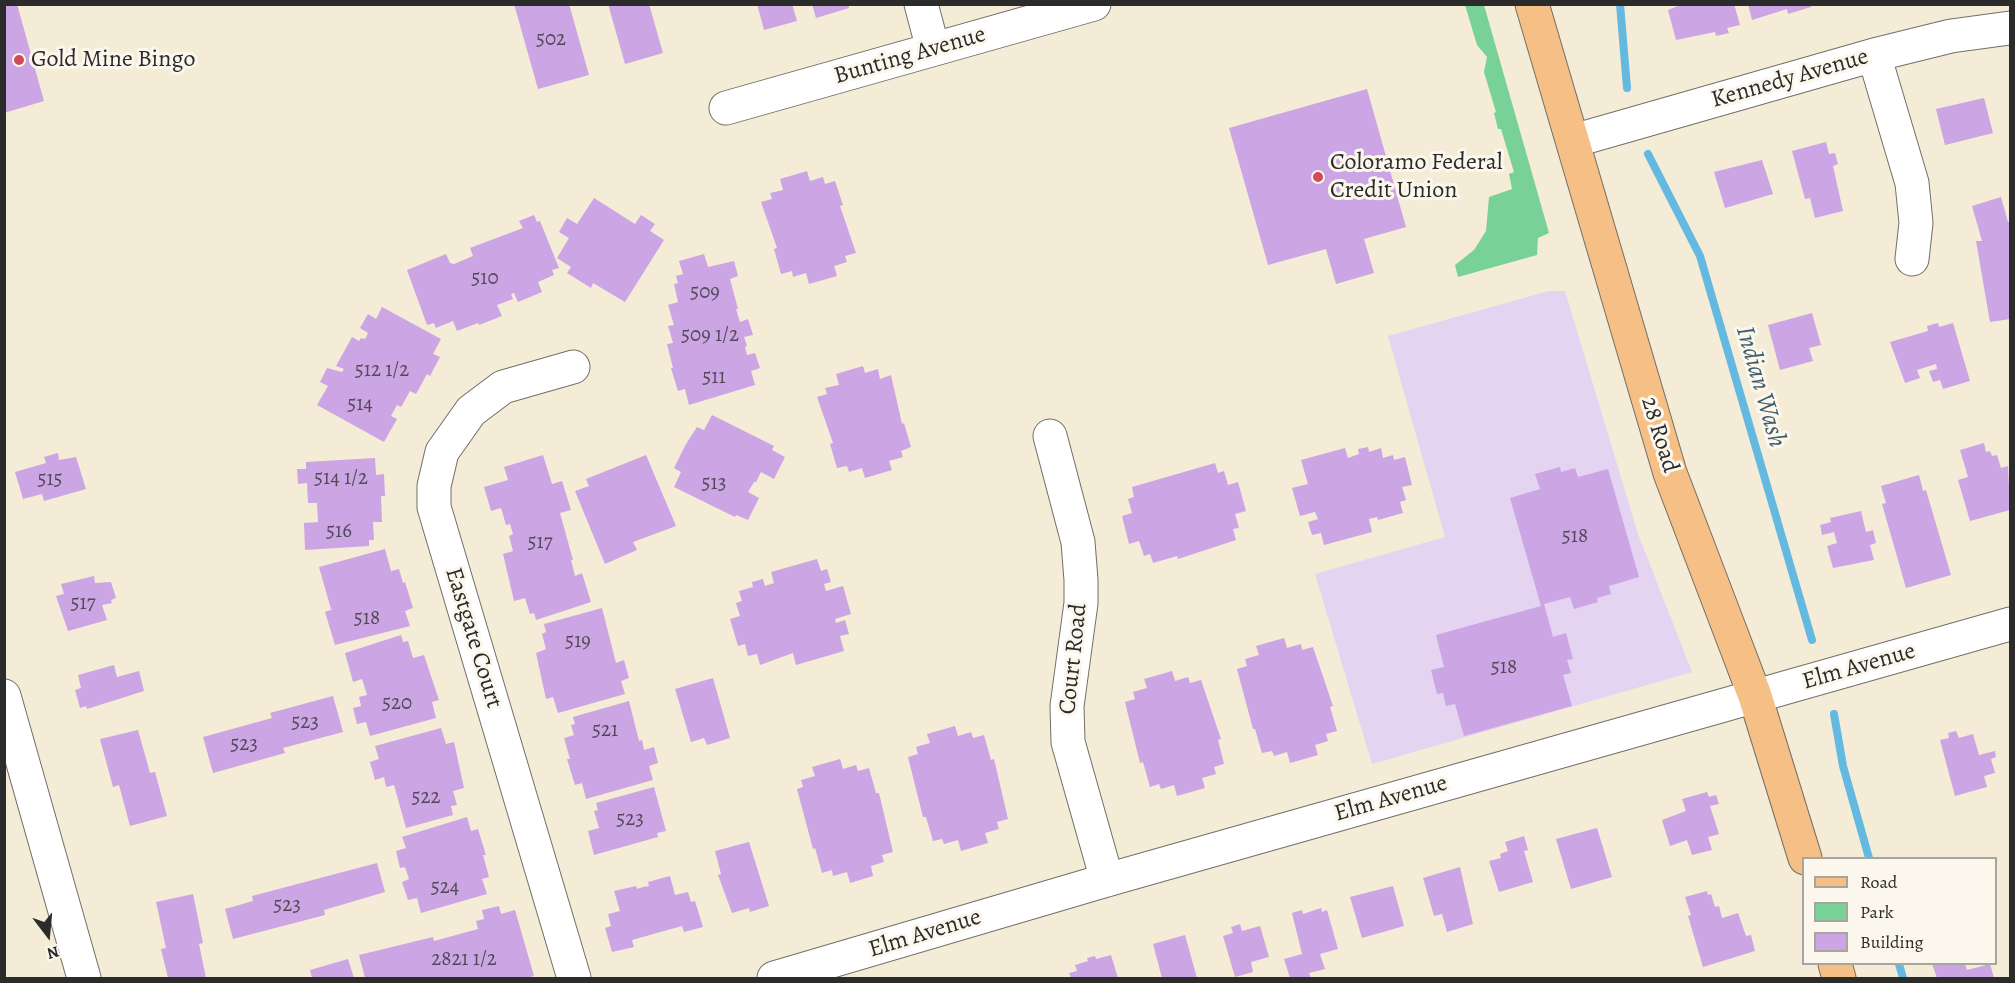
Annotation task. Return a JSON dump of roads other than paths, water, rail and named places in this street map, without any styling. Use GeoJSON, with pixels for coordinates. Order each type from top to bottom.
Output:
{"type":"FeatureCollection","features":[{"type":"Feature","properties":{"kind":"main road","name":"28 Road"},"geometry":{"type":"LineString","coordinates":[[1532,4],[1670,473],[1755,696],[1805,857]]}},
{"type":"Feature","properties":{"kind":"street"},"geometry":{"type":"LineString","coordinates":[[921,4],[933,49]]}},
{"type":"Feature","properties":{"kind":"street","name":"Bunting Avenue"},"geometry":{"type":"LineString","coordinates":[[726,108],[1094,4]]}},
{"type":"Feature","properties":{"kind":"street","name":"Kennedy Avenue"},"geometry":{"type":"LineString","coordinates":[[1573,141],[1874,55],[1951,36],[2010,28]]}},
{"type":"Feature","properties":{"kind":"street"},"geometry":{"type":"LineString","coordinates":[[1874,55],[1912,183],[1916,223],[1912,259]]}},
{"type":"Feature","properties":{"kind":"street","name":"Eastgate Court"},"geometry":{"type":"LineString","coordinates":[[573,367],[503,387],[471,411],[442,452],[434,486],[434,507],[574,978]]}},
{"type":"Feature","properties":{"kind":"street","name":"Court Road"},"geometry":{"type":"LineString","coordinates":[[1050,436],[1078,542],[1081,580],[1081,603],[1067,706],[1068,742],[1107,880]]}},
{"type":"Feature","properties":{"kind":"street","name":"Elm Avenue"},"geometry":{"type":"LineString","coordinates":[[774,978],[1107,880],[2010,624]]}},
{"type":"Feature","properties":{"kind":"street"},"geometry":{"type":"LineString","coordinates":[[4,696],[84,978]]}},
{"type":"Feature","properties":{"kind":"waterway","name":"Indian Wash"},"geometry":{"type":"LineString","coordinates":[[1620,4],[1627,88]]}},
{"type":"Feature","properties":{"kind":"waterway","name":"Indian Wash"},"geometry":{"type":"LineString","coordinates":[[1648,154],[1700,256],[1812,640]]}},
{"type":"Feature","properties":{"kind":"waterway","name":"Indian Wash"},"geometry":{"type":"LineString","coordinates":[[1834,714],[1843,766],[1869,857]]}},
{"type":"Feature","properties":{"kind":"waterway","name":"Indian Wash"},"geometry":{"type":"LineString","coordinates":[[1899,965],[1903,978]]}},
{"type":"Feature","properties":{"kind":"place","name":"Gold Mine Bingo"},"geometry":{"type":"Point","coordinates":[19,60]}},
{"type":"Feature","properties":{"kind":"place","name":"Coloramo Federal Credit Union"},"geometry":{"type":"Point","coordinates":[1318,177]}}]}
